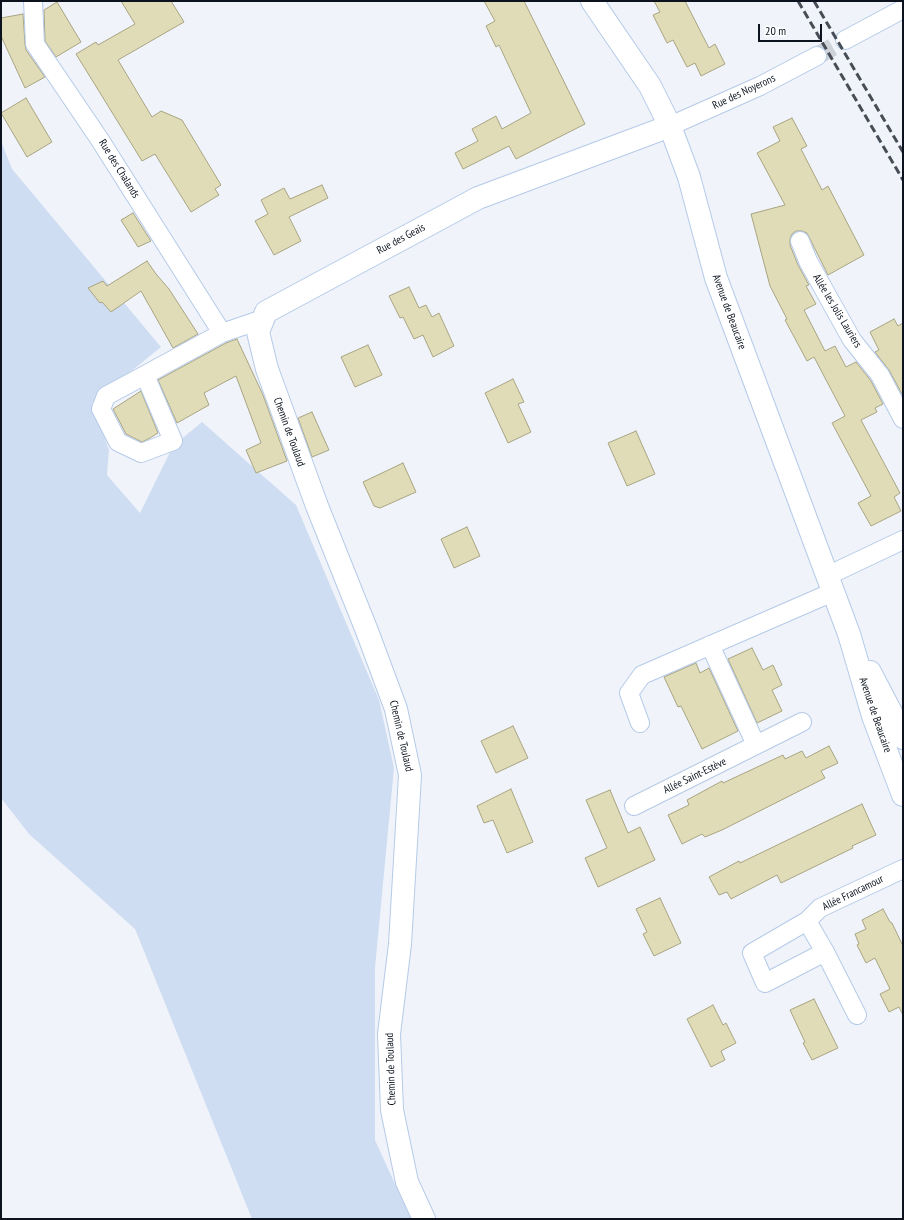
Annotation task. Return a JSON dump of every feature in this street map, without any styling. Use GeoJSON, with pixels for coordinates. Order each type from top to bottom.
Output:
{"type":"FeatureCollection","features":[{"type":"Feature","properties":{"kind":"street","name":"Rue des Chalands"},"geometry":{"type":"LineString","coordinates":[[33,1],[35,44],[100,140],[222,333]]}},
{"type":"Feature","properties":{"kind":"street","name":"Avenue de Beaucaire"},"geometry":{"type":"LineString","coordinates":[[592,1],[650,86],[670,126],[689,177],[716,278],[849,634],[873,716],[903,795]]}},
{"type":"Feature","properties":{"kind":"street"},"geometry":{"type":"LineString","coordinates":[[845,40],[903,9]]}},
{"type":"Feature","properties":{"kind":"street","name":"Rue des Noyerons"},"geometry":{"type":"LineString","coordinates":[[670,126],[760,86],[817,56]]}},
{"type":"Feature","properties":{"kind":"street","name":"Rue des Geais"},"geometry":{"type":"LineString","coordinates":[[145,375],[222,333],[263,319],[266,312],[478,198],[670,126]]}},
{"type":"Feature","properties":{"kind":"street","name":"Allée les Jolis Lauriers"},"geometry":{"type":"LineString","coordinates":[[800,240],[808,261],[852,340],[880,375],[903,419]]}},
{"type":"Feature","properties":{"kind":"street","name":"Chemin de Toulaud"},"geometry":{"type":"LineString","coordinates":[[263,319],[258,332],[267,369],[317,506],[367,631],[396,709],[410,775],[400,944],[389,1034],[392,1110],[407,1182],[424,1219]]}},
{"type":"Feature","properties":{"kind":"street"},"geometry":{"type":"LineString","coordinates":[[640,723],[629,693],[642,675],[710,645],[830,584],[903,540]]}},
{"type":"Feature","properties":{"kind":"street","name":"Avenue de Beaucaire"},"geometry":{"type":"LineString","coordinates":[[849,634],[903,738]]}},
{"type":"Feature","properties":{"kind":"street"},"geometry":{"type":"LineString","coordinates":[[710,645],[756,745]]}},
{"type":"Feature","properties":{"kind":"street","name":"Allée Saint-Estève"},"geometry":{"type":"LineString","coordinates":[[634,806],[802,722]]}},
{"type":"Feature","properties":{"kind":"street","name":"Allée Francamour"},"geometry":{"type":"LineString","coordinates":[[825,952],[765,983],[752,953],[807,921],[820,908],[903,869]]}},
{"type":"Feature","properties":{"kind":"street"},"geometry":{"type":"LineString","coordinates":[[807,921],[825,952],[857,1015]]}},
{"type":"Feature","properties":{"kind":"shaded area"},"geometry":{"type":"Polygon","coordinates":[[[1,141],[12,169],[161,347],[92,403],[109,450],[107,475],[140,513],[173,446],[202,422],[296,505],[379,700],[394,768],[375,968],[375,1140],[411,1219],[252,1219],[135,929],[29,834],[1,798],[1,141]]]}},
{"type":"Feature","properties":{"kind":"building"},"geometry":{"type":"Polygon","coordinates":[[[121,1],[171,1],[184,22],[118,60],[152,117],[161,111],[182,120],[221,185],[215,189],[219,195],[191,212],[155,154],[142,161],[76,54],[96,42],[98,45],[135,24],[121,1]]]}},
{"type":"Feature","properties":{"kind":"building"},"geometry":{"type":"Polygon","coordinates":[[[484,1],[524,1],[585,124],[516,159],[509,146],[463,169],[455,153],[478,141],[472,129],[496,116],[502,129],[531,113],[499,45],[496,47],[486,26],[495,21],[484,1]]]}},
{"type":"Feature","properties":{"kind":"building"},"geometry":{"type":"Polygon","coordinates":[[[654,1],[685,1],[709,48],[715,44],[725,64],[701,76],[695,63],[687,67],[673,40],[667,43],[653,15],[660,12],[654,1]]]}},
{"type":"Feature","properties":{"kind":"building"},"geometry":{"type":"Polygon","coordinates":[[[57,2],[81,42],[56,57],[45,41],[44,10],[57,2]]]}},
{"type":"Feature","properties":{"kind":"building"},"geometry":{"type":"Polygon","coordinates":[[[23,14],[26,50],[45,77],[25,88],[1,36],[1,18],[23,14]]]}},
{"type":"Feature","properties":{"kind":"building"},"geometry":{"type":"Polygon","coordinates":[[[26,98],[52,142],[27,157],[1,113],[26,98]]]}},
{"type":"Feature","properties":{"kind":"building"},"geometry":{"type":"Polygon","coordinates":[[[792,118],[807,146],[801,149],[822,190],[828,186],[864,255],[828,275],[807,233],[796,231],[792,234],[790,239],[790,245],[798,265],[809,285],[806,286],[816,304],[804,310],[825,351],[835,346],[846,367],[856,362],[871,381],[883,404],[875,408],[877,412],[861,420],[900,493],[894,497],[901,511],[871,526],[858,503],[871,496],[832,423],[845,416],[814,357],[807,361],[785,320],[787,319],[770,286],[751,214],[785,205],[757,153],[780,141],[773,127],[792,118]]]}},
{"type":"Feature","properties":{"kind":"building"},"geometry":{"type":"Polygon","coordinates":[[[322,185],[328,198],[289,217],[301,241],[274,255],[255,221],[268,214],[261,200],[284,188],[290,199],[322,185]]]}},
{"type":"Feature","properties":{"kind":"building"},"geometry":{"type":"Polygon","coordinates":[[[133,213],[151,241],[138,247],[121,220],[133,213]]]}},
{"type":"Feature","properties":{"kind":"building"},"geometry":{"type":"Polygon","coordinates":[[[147,261],[169,289],[198,334],[173,348],[141,291],[111,312],[102,302],[100,303],[88,288],[103,281],[107,286],[147,261]]]}},
{"type":"Feature","properties":{"kind":"building"},"geometry":{"type":"Polygon","coordinates":[[[409,287],[419,308],[426,305],[432,317],[439,313],[454,346],[433,357],[423,335],[414,339],[403,317],[400,318],[389,296],[409,287]]]}},
{"type":"Feature","properties":{"kind":"building"},"geometry":{"type":"Polygon","coordinates":[[[894,319],[898,326],[903,323],[902,394],[889,370],[875,352],[879,350],[870,332],[894,319]]]}},
{"type":"Feature","properties":{"kind":"building"},"geometry":{"type":"Polygon","coordinates":[[[237,339],[263,395],[287,461],[256,473],[246,450],[261,443],[236,376],[204,393],[209,405],[177,423],[158,380],[226,343],[237,339]]]}},
{"type":"Feature","properties":{"kind":"building"},"geometry":{"type":"Polygon","coordinates":[[[368,345],[382,375],[355,387],[341,357],[368,345]]]}},
{"type":"Feature","properties":{"kind":"building"},"geometry":{"type":"Polygon","coordinates":[[[513,379],[524,402],[518,404],[531,432],[508,443],[485,393],[513,379]]]}},
{"type":"Feature","properties":{"kind":"building"},"geometry":{"type":"Polygon","coordinates":[[[141,391],[158,433],[142,442],[126,434],[113,409],[141,391]]]}},
{"type":"Feature","properties":{"kind":"building"},"geometry":{"type":"Polygon","coordinates":[[[312,412],[329,450],[312,457],[298,418],[312,412]]]}},
{"type":"Feature","properties":{"kind":"building"},"geometry":{"type":"Polygon","coordinates":[[[636,431],[655,474],[627,486],[608,443],[636,431]]]}},
{"type":"Feature","properties":{"kind":"building"},"geometry":{"type":"Polygon","coordinates":[[[403,463],[416,492],[380,508],[374,506],[363,482],[403,463]]]}},
{"type":"Feature","properties":{"kind":"building"},"geometry":{"type":"Polygon","coordinates":[[[467,527],[480,556],[454,568],[441,539],[467,527]]]}},
{"type":"Feature","properties":{"kind":"building"},"geometry":{"type":"Polygon","coordinates":[[[752,648],[763,670],[773,665],[782,685],[772,690],[782,711],[757,723],[728,659],[752,648]]]}},
{"type":"Feature","properties":{"kind":"building"},"geometry":{"type":"Polygon","coordinates":[[[696,663],[700,673],[709,668],[738,731],[702,749],[681,706],[678,707],[664,677],[696,663]]]}},
{"type":"Feature","properties":{"kind":"building"},"geometry":{"type":"Polygon","coordinates":[[[513,726],[528,758],[496,773],[481,741],[513,726]]]}},
{"type":"Feature","properties":{"kind":"building"},"geometry":{"type":"Polygon","coordinates":[[[829,746],[838,763],[821,771],[825,778],[722,830],[705,837],[702,834],[682,844],[668,815],[689,805],[687,800],[722,781],[723,783],[783,755],[785,759],[802,751],[806,758],[829,746]]]}},
{"type":"Feature","properties":{"kind":"building"},"geometry":{"type":"Polygon","coordinates":[[[511,789],[533,842],[507,853],[493,820],[484,823],[477,806],[511,789]]]}},
{"type":"Feature","properties":{"kind":"building"},"geometry":{"type":"Polygon","coordinates":[[[610,790],[628,833],[640,827],[655,860],[598,887],[585,858],[607,848],[586,800],[610,790]]]}},
{"type":"Feature","properties":{"kind":"building"},"geometry":{"type":"Polygon","coordinates":[[[862,804],[876,835],[852,846],[853,848],[781,883],[777,875],[731,899],[727,892],[719,895],[709,877],[739,861],[740,863],[862,804]]]}},
{"type":"Feature","properties":{"kind":"building"},"geometry":{"type":"Polygon","coordinates":[[[660,898],[681,943],[654,956],[643,934],[647,932],[636,909],[660,898]]]}},
{"type":"Feature","properties":{"kind":"building"},"geometry":{"type":"Polygon","coordinates":[[[883,909],[892,923],[903,946],[903,1015],[899,1007],[889,1012],[880,994],[890,989],[875,958],[866,963],[857,945],[859,944],[855,934],[866,929],[862,920],[883,909]]]}},
{"type":"Feature","properties":{"kind":"building"},"geometry":{"type":"Polygon","coordinates":[[[814,999],[838,1048],[812,1060],[803,1043],[805,1042],[790,1010],[814,999]]]}},
{"type":"Feature","properties":{"kind":"building"},"geometry":{"type":"Polygon","coordinates":[[[713,1005],[723,1025],[726,1023],[736,1043],[721,1051],[725,1060],[711,1067],[687,1019],[713,1005]]]}},
{"type":"Feature","properties":{"kind":"tunnel"},"geometry":{"type":"LineString","coordinates":[[817,56],[845,40]]}},
{"type":"Feature","properties":{"kind":"railway"},"geometry":{"type":"LineString","coordinates":[[798,1],[903,180]]}},
{"type":"Feature","properties":{"kind":"railway"},"geometry":{"type":"LineString","coordinates":[[814,1],[903,152]]}}]}
